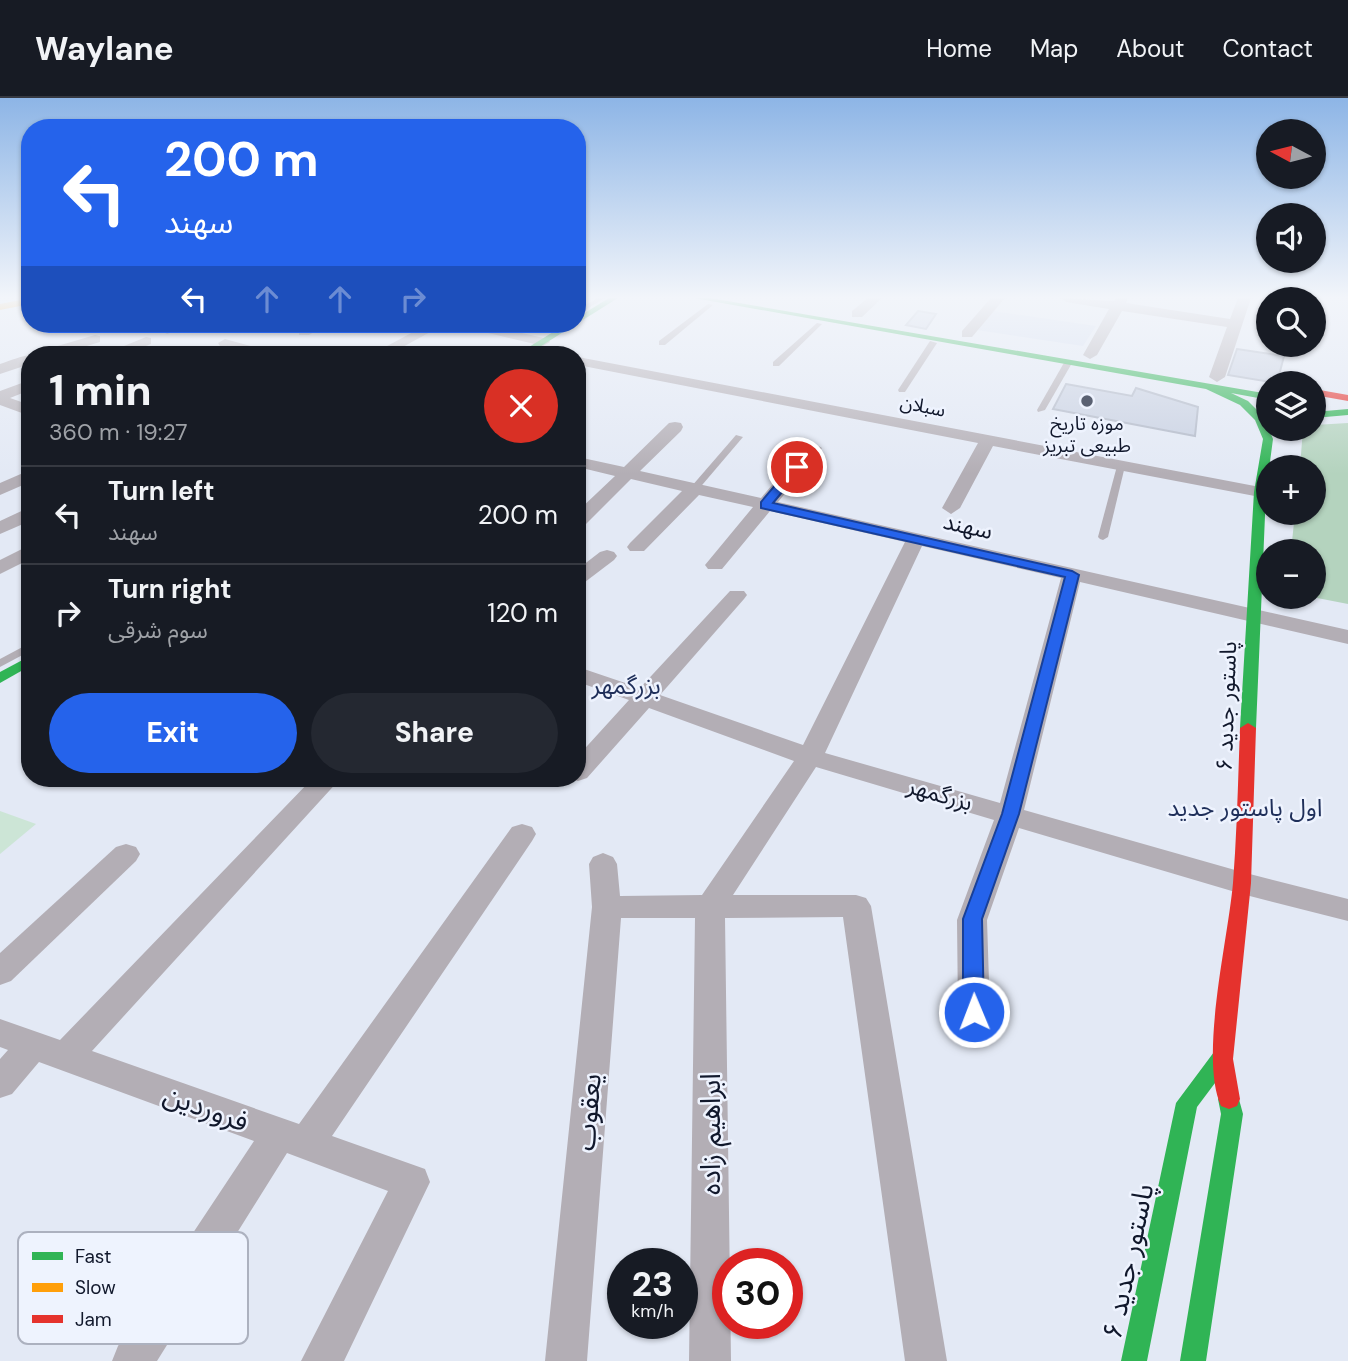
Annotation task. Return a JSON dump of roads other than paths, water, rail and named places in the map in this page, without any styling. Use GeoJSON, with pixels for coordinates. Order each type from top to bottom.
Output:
{"type":"FeatureCollection","features":[{"type":"Feature","properties":{"kind":"main road"},"geometry":{"type":"LineString","coordinates":[[1045,357],[1068,363],[1214,382],[1256,384]]}},
{"type":"Feature","properties":{"kind":"main road"},"geometry":{"type":"LineString","coordinates":[[1099,357],[1256,393]]}},
{"type":"Feature","properties":{"kind":"main road","name":"پاستور جدید ۶"},"geometry":{"type":"LineString","coordinates":[[1214,382],[1256,415]]}},
{"type":"Feature","properties":{"kind":"main road"},"geometry":{"type":"LineString","coordinates":[[1326,394],[1348,398]]}},
{"type":"Feature","properties":{"kind":"main road"},"geometry":{"type":"LineString","coordinates":[[1326,407],[1348,411]]}},
{"type":"Feature","properties":{"kind":"main road"},"geometry":{"type":"LineString","coordinates":[[1326,414],[1348,411]]}},
{"type":"Feature","properties":{"kind":"main road","name":"پاستور جدید ۶"},"geometry":{"type":"LineString","coordinates":[[1193,1361],[1233,1114],[1222,1059],[1242,883],[1258,525]]}},
{"type":"Feature","properties":{"kind":"main road"},"geometry":{"type":"LineString","coordinates":[[0,678],[21,663]]}},
{"type":"Feature","properties":{"kind":"main road","name":"پاستور جدید ۶"},"geometry":{"type":"LineString","coordinates":[[1134,1361],[1187,1103],[1222,1059]]}},
{"type":"Feature","properties":{"kind":"street"},"geometry":{"type":"LineString","coordinates":[[1214,382],[1223,357]]}},
{"type":"Feature","properties":{"kind":"street"},"geometry":{"type":"LineString","coordinates":[[0,369],[21,362]]}},
{"type":"Feature","properties":{"kind":"street","name":"سبلان"},"geometry":{"type":"LineString","coordinates":[[586,363],[1256,491]]}},
{"type":"Feature","properties":{"kind":"street"},"geometry":{"type":"LineString","coordinates":[[0,398],[21,389]]}},
{"type":"Feature","properties":{"kind":"street"},"geometry":{"type":"LineString","coordinates":[[0,398],[21,407]]}},
{"type":"Feature","properties":{"kind":"street"},"geometry":{"type":"LineString","coordinates":[[586,513],[675,427]]}},
{"type":"Feature","properties":{"kind":"street"},"geometry":{"type":"LineString","coordinates":[[951,508],[988,440]]}},
{"type":"Feature","properties":{"kind":"street"},"geometry":{"type":"LineString","coordinates":[[715,565],[813,448]]}},
{"type":"Feature","properties":{"kind":"street","name":"سهند"},"geometry":{"type":"LineString","coordinates":[[586,464],[1348,637]]}},
{"type":"Feature","properties":{"kind":"street"},"geometry":{"type":"LineString","coordinates":[[0,490],[21,480]]}},
{"type":"Feature","properties":{"kind":"street"},"geometry":{"type":"LineString","coordinates":[[637,547],[694,489]]}},
{"type":"Feature","properties":{"kind":"street"},"geometry":{"type":"LineString","coordinates":[[1,528],[21,518]]}},
{"type":"Feature","properties":{"kind":"street"},"geometry":{"type":"LineString","coordinates":[[710,906],[810,757],[916,539]]}},
{"type":"Feature","properties":{"kind":"street"},"geometry":{"type":"LineString","coordinates":[[0,568],[21,556]]}},
{"type":"Feature","properties":{"kind":"street"},"geometry":{"type":"LineString","coordinates":[[586,572],[607,556]]}},
{"type":"Feature","properties":{"kind":"street"},"geometry":{"type":"LineString","coordinates":[[974,1012],[972,919],[1010,814],[1072,575]]}},
{"type":"Feature","properties":{"kind":"street"},"geometry":{"type":"LineString","coordinates":[[586,763],[737,595]]}},
{"type":"Feature","properties":{"kind":"street","name":"بزرگمهر"},"geometry":{"type":"LineString","coordinates":[[586,677],[810,757],[1242,883],[1348,910]]}},
{"type":"Feature","properties":{"kind":"street"},"geometry":{"type":"LineString","coordinates":[[65,1057],[319,787]]}},
{"type":"Feature","properties":{"kind":"street"},"geometry":{"type":"LineString","coordinates":[[226,1232],[522,834]]}},
{"type":"Feature","properties":{"kind":"street"},"geometry":{"type":"LineString","coordinates":[[0,972],[126,854]]}},
{"type":"Feature","properties":{"kind":"street","name":"یعقوب"},"geometry":{"type":"LineString","coordinates":[[566,1361],[607,907],[603,864]]}},
{"type":"Feature","properties":{"kind":"street"},"geometry":{"type":"LineString","coordinates":[[607,907],[856,905],[926,1361]]}},
{"type":"Feature","properties":{"kind":"street","name":"ابراهیم زاده"},"geometry":{"type":"LineString","coordinates":[[710,906],[710,1361]]}},
{"type":"Feature","properties":{"kind":"street","name":"فروردین"},"geometry":{"type":"LineString","coordinates":[[0,1033],[412,1182],[322,1361]]}},
{"type":"Feature","properties":{"kind":"street"},"geometry":{"type":"LineString","coordinates":[[0,1083],[33,1045]]}},
{"type":"Feature","properties":{"kind":"street"},"geometry":{"type":"LineString","coordinates":[[133,1361],[145,1344]]}},
{"type":"Feature","properties":{"kind":"lane"},"geometry":{"type":"LineString","coordinates":[[776,364],[784,357]]}},
{"type":"Feature","properties":{"kind":"lane"},"geometry":{"type":"LineString","coordinates":[[902,390],[925,357]]}},
{"type":"Feature","properties":{"kind":"lane"},"geometry":{"type":"LineString","coordinates":[[1041,410],[1068,363]]}},
{"type":"Feature","properties":{"kind":"lane"},"geometry":{"type":"LineString","coordinates":[[694,489],[739,438]]}},
{"type":"Feature","properties":{"kind":"lane"},"geometry":{"type":"LineString","coordinates":[[1103,537],[1121,466]]}},
{"type":"Feature","properties":{"kind":"lane"},"geometry":{"type":"LineString","coordinates":[[0,664],[21,659]]}},
{"type":"Feature","properties":{"kind":"place","name":"موزه تاریخ طبیعی تبریز"},"geometry":{"type":"Point","coordinates":[1087,401]}},
{"type":"Feature","properties":{"kind":"district","name":"بزرگمهر"},"geometry":{"type":"Point","coordinates":[626,685]}},
{"type":"Feature","properties":{"kind":"district","name":"اول پاستور جدید"},"geometry":{"type":"Point","coordinates":[1245,807]}}]}
